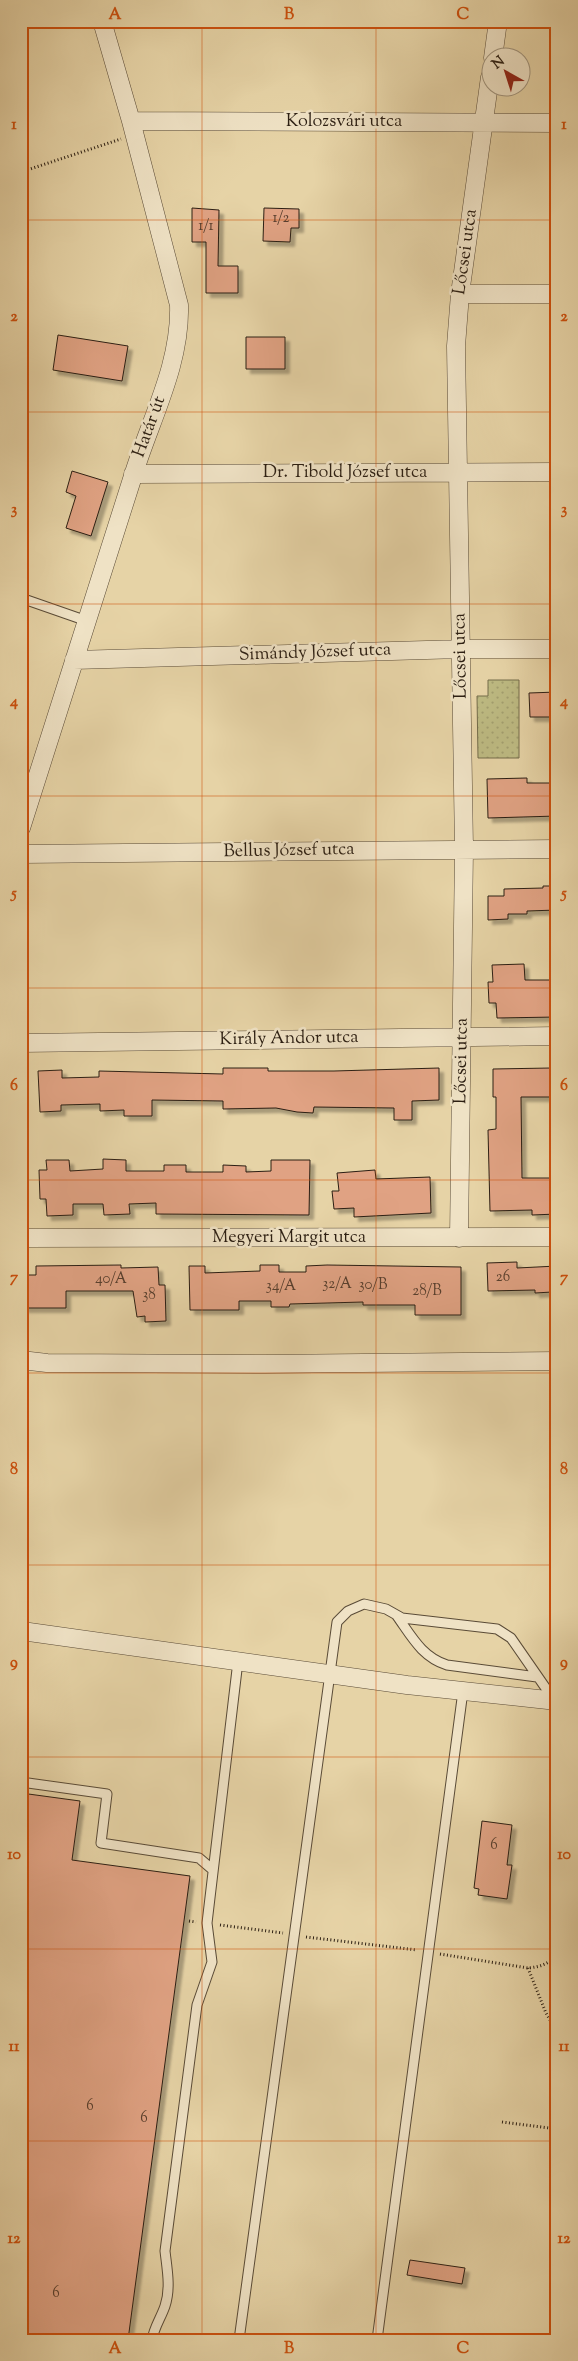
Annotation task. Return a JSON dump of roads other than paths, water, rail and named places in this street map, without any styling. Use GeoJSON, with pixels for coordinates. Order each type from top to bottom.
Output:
{"type":"FeatureCollection","features":[{"type":"Feature","properties":{"kind":"street","name":"Határ út"},"geometry":{"type":"LineString","coordinates":[[21,828],[74,660],[109,558],[133,474],[164,389],[176,348],[180,313],[133,128],[102,21]]}},
{"type":"Feature","properties":{"kind":"street"},"geometry":{"type":"LineString","coordinates":[[494,48],[498,21]]}},
{"type":"Feature","properties":{"kind":"street","name":"Lőcsei utca"},"geometry":{"type":"LineString","coordinates":[[459,1238],[464,849],[456,346],[460,294],[487,98]]}},
{"type":"Feature","properties":{"kind":"street","name":"Kolozsvári utca"},"geometry":{"type":"LineString","coordinates":[[133,128],[557,123]]}},
{"type":"Feature","properties":{"kind":"street"},"geometry":{"type":"LineString","coordinates":[[460,294],[557,294]]}},
{"type":"Feature","properties":{"kind":"street","name":"Dr. Tibold József utca"},"geometry":{"type":"LineString","coordinates":[[133,474],[557,472]]}},
{"type":"Feature","properties":{"kind":"street","name":"Simándy József utca"},"geometry":{"type":"LineString","coordinates":[[74,660],[461,649],[557,649]]}},
{"type":"Feature","properties":{"kind":"street","name":"Bellus József utca"},"geometry":{"type":"LineString","coordinates":[[21,854],[557,849]]}},
{"type":"Feature","properties":{"kind":"street","name":"Király Andor utca"},"geometry":{"type":"LineString","coordinates":[[21,1043],[557,1036]]}},
{"type":"Feature","properties":{"kind":"street","name":"Megyeri Margit utca"},"geometry":{"type":"LineString","coordinates":[[21,1238],[557,1237]]}},
{"type":"Feature","properties":{"kind":"street"},"geometry":{"type":"LineString","coordinates":[[21,1360],[80,1364],[557,1361]]}},
{"type":"Feature","properties":{"kind":"street"},"geometry":{"type":"LineString","coordinates":[[21,1633],[30,1632],[331,1674],[556,1701]]}},
{"type":"Feature","properties":{"kind":"lane"},"geometry":{"type":"LineString","coordinates":[[21,598],[87,621]]}},
{"type":"Feature","properties":{"kind":"lane"},"geometry":{"type":"LineString","coordinates":[[239,2340],[336,1630],[342,1616],[364,1604],[378,1606],[397,1616],[491,1627],[502,1631],[511,1638],[556,1701]]}},
{"type":"Feature","properties":{"kind":"lane"},"geometry":{"type":"LineString","coordinates":[[397,1616],[425,1654],[433,1661],[447,1666],[538,1676]]}},
{"type":"Feature","properties":{"kind":"lane"},"geometry":{"type":"LineString","coordinates":[[152,2340],[168,2290],[165,2251],[195,2016],[212,1962],[207,1923],[238,1661]]}},
{"type":"Feature","properties":{"kind":"lane"},"geometry":{"type":"LineString","coordinates":[[377,2340],[463,1691]]}},
{"type":"Feature","properties":{"kind":"lane"},"geometry":{"type":"LineString","coordinates":[[21,1782],[107,1794],[101,1843],[199,1858],[213,1870]]}}]}
